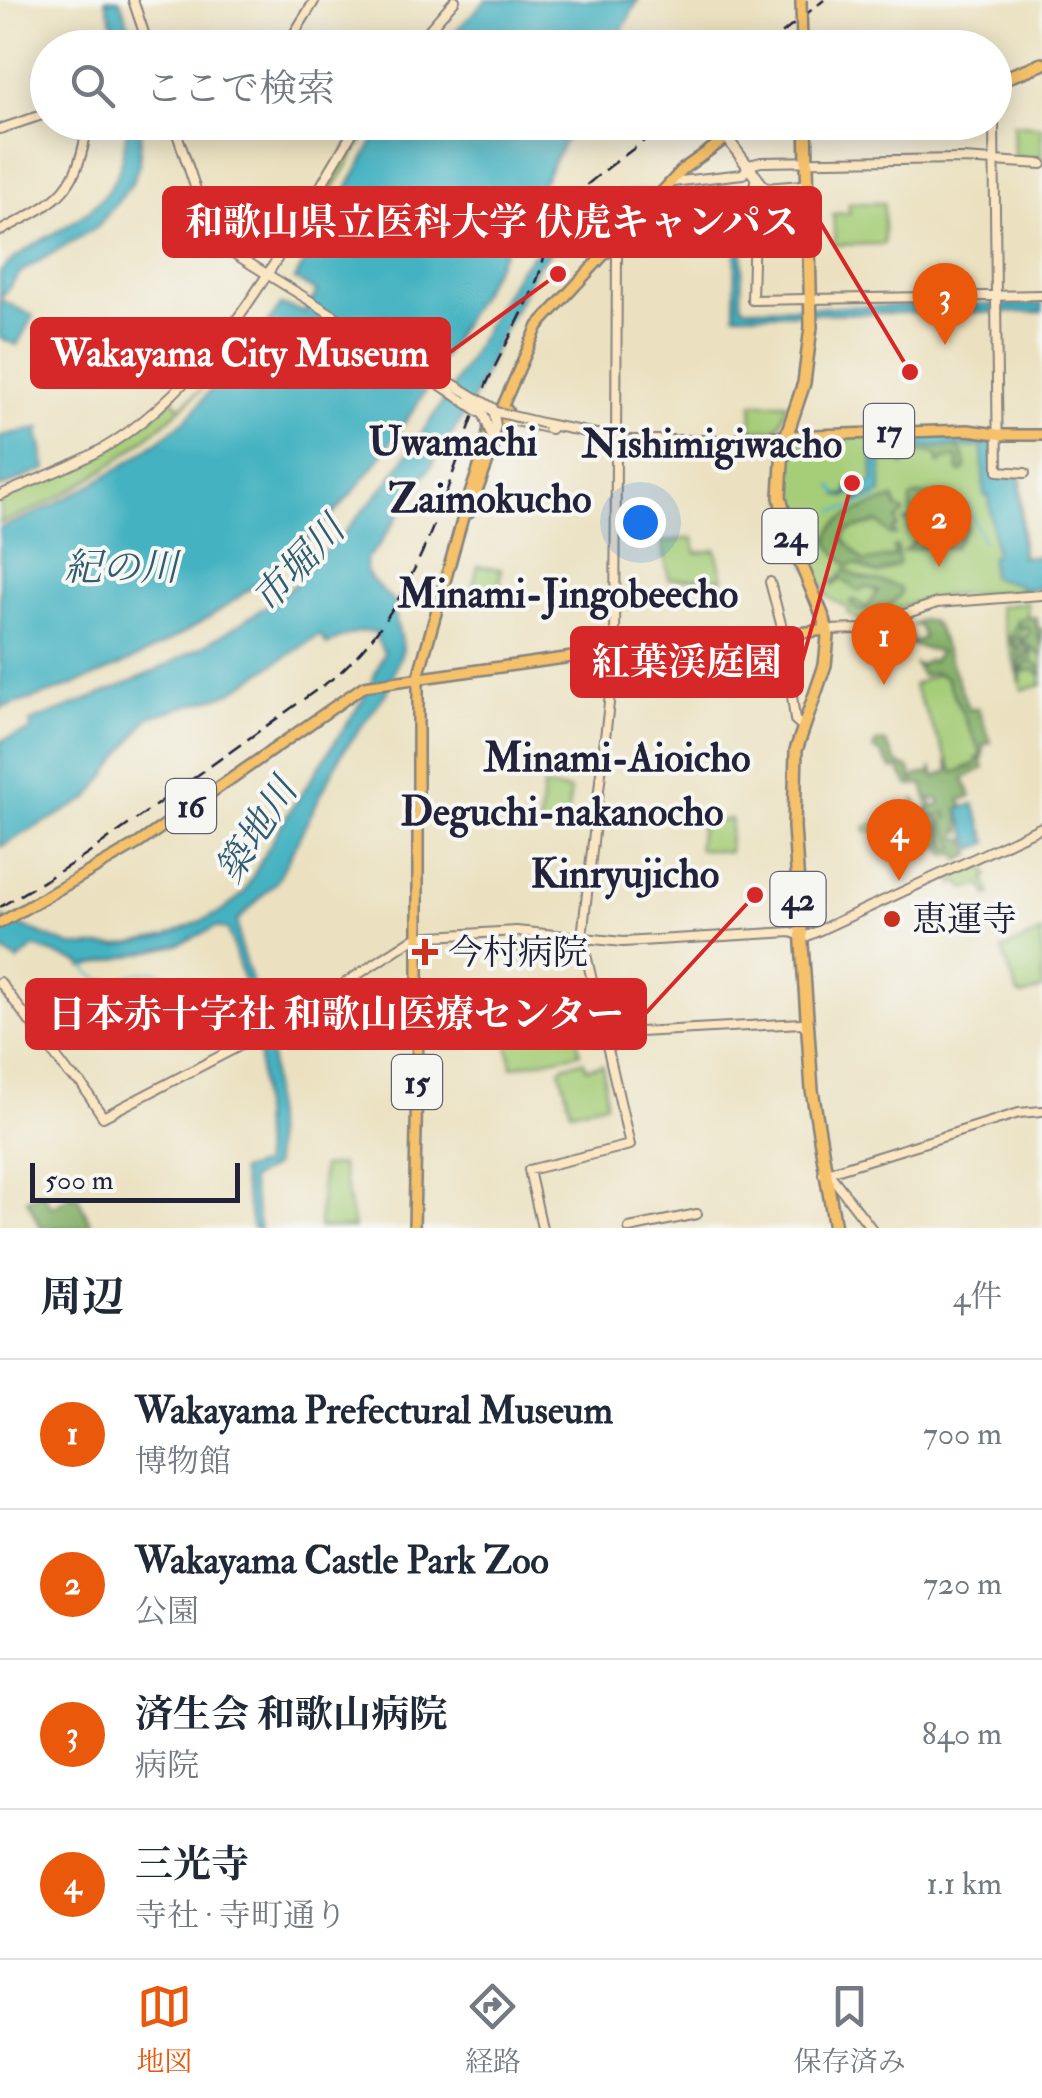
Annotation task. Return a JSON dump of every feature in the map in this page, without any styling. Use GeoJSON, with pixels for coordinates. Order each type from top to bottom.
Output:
{"type":"FeatureCollection","features":[{"type":"Feature","properties":{"kind":"highway"},"geometry":{"type":"LineString","coordinates":[[1012,73],[1042,62]]}},
{"type":"Feature","properties":{"kind":"highway","name":"24"},"geometry":{"type":"LineString","coordinates":[[803,140],[805,242]]}},
{"type":"Feature","properties":{"kind":"highway","name":"24"},"geometry":{"type":"LineString","coordinates":[[804,161],[809,306],[804,384],[783,436],[782,507],[825,630]]}},
{"type":"Feature","properties":{"kind":"highway","name":"42"},"geometry":{"type":"LineString","coordinates":[[825,630],[820,664],[790,752],[789,786],[808,1099],[826,1173],[832,1228]]}},
{"type":"Feature","properties":{"kind":"main road"},"geometry":{"type":"LineString","coordinates":[[800,0],[801,30]]}},
{"type":"Feature","properties":{"kind":"main road","name":"15"},"geometry":{"type":"LineString","coordinates":[[414,1228],[418,677],[466,517],[503,415],[539,332],[683,170],[728,141]]}},
{"type":"Feature","properties":{"kind":"main road","name":"17"},"geometry":{"type":"LineString","coordinates":[[783,436],[888,431],[1042,432]]}},
{"type":"Feature","properties":{"kind":"main road","name":"16"},"geometry":{"type":"LineString","coordinates":[[3,921],[140,843],[348,694],[370,684],[615,651],[825,630]]}},
{"type":"Feature","properties":{"kind":"street"},"geometry":{"type":"LineString","coordinates":[[133,0],[142,30]]}},
{"type":"Feature","properties":{"kind":"street"},"geometry":{"type":"LineString","coordinates":[[297,30],[316,0]]}},
{"type":"Feature","properties":{"kind":"street"},"geometry":{"type":"LineString","coordinates":[[429,30],[455,0]]}},
{"type":"Feature","properties":{"kind":"street"},"geometry":{"type":"LineString","coordinates":[[0,131],[30,121]]}},
{"type":"Feature","properties":{"kind":"street"},"geometry":{"type":"LineString","coordinates":[[0,231],[52,203],[64,191],[78,170],[84,140]]}},
{"type":"Feature","properties":{"kind":"street"},"geometry":{"type":"LineString","coordinates":[[179,140],[212,228],[232,253],[267,277],[484,407],[540,423],[614,436]]}},
{"type":"Feature","properties":{"kind":"street"},"geometry":{"type":"LineString","coordinates":[[0,495],[98,451],[138,424],[202,363],[267,277],[347,140]]}},
{"type":"Feature","properties":{"kind":"street"},"geometry":{"type":"LineString","coordinates":[[994,140],[999,472],[1026,473]]}},
{"type":"Feature","properties":{"kind":"street"},"geometry":{"type":"LineString","coordinates":[[728,141],[805,242]]}},
{"type":"Feature","properties":{"kind":"street"},"geometry":{"type":"LineString","coordinates":[[672,184],[743,174],[761,162],[994,160],[1042,164]]}},
{"type":"Feature","properties":{"kind":"street"},"geometry":{"type":"LineString","coordinates":[[748,168],[805,242]]}},
{"type":"Feature","properties":{"kind":"street"},"geometry":{"type":"LineString","coordinates":[[755,181],[749,298],[809,306],[995,305],[1042,295]]}},
{"type":"Feature","properties":{"kind":"street"},"geometry":{"type":"LineString","coordinates":[[766,188],[802,185]]}},
{"type":"Feature","properties":{"kind":"street"},"geometry":{"type":"LineString","coordinates":[[542,1228],[530,1170],[630,1145],[582,938],[615,651],[616,245]]}},
{"type":"Feature","properties":{"kind":"street"},"geometry":{"type":"LineString","coordinates":[[404,359],[493,408],[496,426],[466,517]]}},
{"type":"Feature","properties":{"kind":"street"},"geometry":{"type":"LineString","coordinates":[[503,415],[614,436],[750,440],[783,436]]}},
{"type":"Feature","properties":{"kind":"street"},"geometry":{"type":"LineString","coordinates":[[540,423],[575,426]]}},
{"type":"Feature","properties":{"kind":"street"},"geometry":{"type":"LineString","coordinates":[[770,582],[801,726]]}},
{"type":"Feature","properties":{"kind":"street"},"geometry":{"type":"LineString","coordinates":[[825,630],[866,628],[937,603],[1042,595]]}},
{"type":"Feature","properties":{"kind":"street"},"geometry":{"type":"LineString","coordinates":[[0,982],[69,1074],[82,1083],[103,1117],[270,1031],[416,937],[516,931],[624,942],[808,936],[1042,827]]}},
{"type":"Feature","properties":{"kind":"street"},"geometry":{"type":"LineString","coordinates":[[604,1034],[805,1026]]}},
{"type":"Feature","properties":{"kind":"street"},"geometry":{"type":"LineString","coordinates":[[871,1228],[826,1173],[1020,1114],[1042,1111]]}},
{"type":"Feature","properties":{"kind":"street"},"geometry":{"type":"LineString","coordinates":[[629,1228],[697,1214]]}},
{"type":"Feature","properties":{"kind":"green space"},"geometry":{"type":"Polygon","coordinates":[[[1013,124],[1042,127],[1042,160],[1014,156],[1013,124]]]}},
{"type":"Feature","properties":{"kind":"green space"},"geometry":{"type":"Polygon","coordinates":[[[352,140],[363,140],[306,234],[289,244],[352,140]]]}},
{"type":"Feature","properties":{"kind":"green space"},"geometry":{"type":"Polygon","coordinates":[[[849,203],[884,203],[884,244],[835,245],[833,214],[849,213],[849,203]]]}},
{"type":"Feature","properties":{"kind":"green space"},"geometry":{"type":"Polygon","coordinates":[[[202,389],[108,467],[57,498],[0,523],[0,501],[97,457],[173,399],[180,407],[202,389]]]}},
{"type":"Feature","properties":{"kind":"green space"},"geometry":{"type":"Polygon","coordinates":[[[753,403],[787,403],[777,427],[751,430],[753,403]]]}},
{"type":"Feature","properties":{"kind":"green space"},"geometry":{"type":"Polygon","coordinates":[[[966,435],[967,442],[994,442],[994,476],[1021,477],[1022,556],[1042,557],[1042,589],[943,596],[914,602],[865,623],[847,613],[849,609],[826,596],[811,567],[808,568],[797,538],[785,490],[789,443],[872,436],[966,435]]]}},
{"type":"Feature","properties":{"kind":"green space"},"geometry":{"type":"Polygon","coordinates":[[[904,445],[957,447],[964,455],[966,467],[963,472],[958,471],[958,458],[939,464],[936,454],[923,452],[903,465],[901,455],[883,458],[882,448],[900,450],[904,445]]]}},
{"type":"Feature","properties":{"kind":"green space"},"geometry":{"type":"Polygon","coordinates":[[[934,495],[959,506],[965,514],[961,518],[967,527],[954,548],[904,551],[926,531],[932,531],[938,541],[946,537],[943,526],[928,519],[914,533],[909,532],[909,524],[904,521],[911,518],[910,498],[934,495]]]}},
{"type":"Feature","properties":{"kind":"green space"},"geometry":{"type":"Polygon","coordinates":[[[893,498],[897,508],[904,512],[896,520],[896,535],[890,535],[878,522],[848,531],[843,538],[864,562],[895,556],[893,547],[897,546],[899,564],[878,574],[856,564],[848,566],[829,545],[834,527],[852,514],[893,498]]]}},
{"type":"Feature","properties":{"kind":"green space"},"geometry":{"type":"Polygon","coordinates":[[[693,538],[696,553],[716,550],[723,579],[669,579],[662,542],[693,538]]]}},
{"type":"Feature","properties":{"kind":"green space"},"geometry":{"type":"Polygon","coordinates":[[[478,566],[501,569],[500,595],[471,594],[478,566]]]}},
{"type":"Feature","properties":{"kind":"green space"},"geometry":{"type":"Polygon","coordinates":[[[846,569],[859,577],[900,588],[901,593],[881,609],[855,610],[850,602],[854,600],[867,607],[878,591],[866,587],[858,591],[842,579],[833,586],[832,581],[846,569]]]}},
{"type":"Feature","properties":{"kind":"green space"},"geometry":{"type":"Polygon","coordinates":[[[1027,602],[1028,618],[1037,618],[1038,629],[1042,629],[1042,685],[1022,690],[998,607],[1027,602]]]}},
{"type":"Feature","properties":{"kind":"green space"},"geometry":{"type":"Polygon","coordinates":[[[1036,618],[1037,629],[1042,629],[1042,641],[1036,632],[1042,657],[1029,645],[1025,646],[1025,640],[1020,647],[1020,641],[1030,632],[1026,626],[1013,641],[1026,657],[1031,654],[1027,648],[1032,651],[1032,661],[1042,669],[1042,675],[1033,670],[1023,672],[1024,665],[1029,663],[1021,657],[1021,683],[1015,648],[1008,636],[1014,637],[1016,625],[1021,627],[1016,620],[1036,618]]]}},
{"type":"Feature","properties":{"kind":"green space"},"geometry":{"type":"Polygon","coordinates":[[[920,620],[931,621],[937,627],[969,710],[978,708],[991,742],[984,745],[984,768],[964,778],[971,797],[960,800],[962,832],[958,830],[957,838],[966,839],[971,855],[960,860],[957,854],[945,855],[939,844],[946,841],[948,849],[956,847],[942,821],[948,817],[945,811],[915,824],[910,815],[916,811],[914,798],[923,815],[940,804],[939,799],[930,799],[934,807],[923,813],[929,808],[923,784],[909,786],[899,769],[892,769],[882,754],[873,749],[876,743],[885,742],[897,763],[910,769],[913,781],[917,775],[932,773],[931,767],[935,777],[949,771],[947,759],[954,773],[974,766],[982,755],[946,677],[935,672],[922,676],[914,663],[919,666],[928,660],[932,662],[940,652],[907,644],[907,626],[913,643],[924,638],[919,626],[913,625],[920,620]]]}},
{"type":"Feature","properties":{"kind":"green space"},"geometry":{"type":"Polygon","coordinates":[[[937,674],[945,677],[982,755],[976,758],[978,762],[954,773],[913,685],[937,674]]]}},
{"type":"Feature","properties":{"kind":"green space"},"geometry":{"type":"Polygon","coordinates":[[[543,787],[570,790],[567,833],[539,829],[543,787]]]}},
{"type":"Feature","properties":{"kind":"green space"},"geometry":{"type":"Polygon","coordinates":[[[944,810],[956,847],[951,851],[939,820],[936,822],[945,844],[923,853],[919,846],[904,851],[894,833],[884,837],[881,829],[866,832],[865,827],[889,818],[897,833],[911,826],[915,833],[921,830],[918,824],[931,817],[939,818],[944,810]]]}},
{"type":"Feature","properties":{"kind":"green space"},"geometry":{"type":"Polygon","coordinates":[[[731,819],[729,852],[698,849],[701,823],[731,819]]]}},
{"type":"Feature","properties":{"kind":"green space"},"geometry":{"type":"Polygon","coordinates":[[[982,862],[989,875],[985,878],[991,895],[982,885],[966,889],[958,882],[954,885],[950,875],[982,862]]]}},
{"type":"Feature","properties":{"kind":"green space"},"geometry":{"type":"Polygon","coordinates":[[[1042,932],[1042,989],[1023,996],[1018,994],[1002,950],[1042,932]]]}},
{"type":"Feature","properties":{"kind":"green space"},"geometry":{"type":"Polygon","coordinates":[[[534,938],[556,940],[554,960],[522,960],[524,942],[533,943],[534,938]]]}},
{"type":"Feature","properties":{"kind":"green space"},"geometry":{"type":"Polygon","coordinates":[[[568,1008],[581,1036],[577,1037],[580,1053],[512,1067],[504,1023],[568,1008]]]}},
{"type":"Feature","properties":{"kind":"green space"},"geometry":{"type":"Polygon","coordinates":[[[584,1061],[586,1068],[603,1065],[606,1103],[571,1111],[560,1070],[584,1061]]]}},
{"type":"Feature","properties":{"kind":"green space"},"geometry":{"type":"Polygon","coordinates":[[[341,1165],[354,1228],[319,1228],[322,1167],[341,1165]]]}},
{"type":"Feature","properties":{"kind":"green space"},"geometry":{"type":"Polygon","coordinates":[[[42,1192],[52,1207],[71,1196],[78,1197],[93,1228],[41,1228],[27,1199],[42,1192]]]}},
{"type":"Feature","properties":{"kind":"water"},"geometry":{"type":"Polygon","coordinates":[[[105,0],[120,0],[131,30],[115,30],[105,0]]]}},
{"type":"Feature","properties":{"kind":"water"},"geometry":{"type":"Polygon","coordinates":[[[486,0],[638,0],[622,30],[457,30],[486,0]]]}},
{"type":"Feature","properties":{"kind":"water"},"geometry":{"type":"Polygon","coordinates":[[[125,140],[141,140],[139,165],[131,185],[98,226],[21,272],[0,299],[0,272],[29,248],[92,208],[116,177],[125,140]]]}},
{"type":"Feature","properties":{"kind":"water","name":"紀の川"},"geometry":{"type":"Polygon","coordinates":[[[374,140],[565,140],[417,404],[354,491],[313,535],[268,575],[168,641],[114,668],[0,708],[0,528],[74,495],[167,435],[191,414],[281,305],[305,312],[317,292],[295,279],[374,140]]]}},
{"type":"Feature","properties":{"kind":"water"},"geometry":{"type":"Polygon","coordinates":[[[742,186],[746,197],[741,304],[746,308],[1042,304],[1042,312],[735,314],[737,197],[733,193],[601,204],[537,266],[469,408],[368,557],[366,569],[373,581],[395,603],[403,649],[386,693],[342,753],[277,881],[237,921],[240,945],[271,1045],[274,1166],[250,1180],[260,1228],[253,1228],[240,1171],[263,1164],[258,1027],[228,930],[216,927],[177,945],[82,967],[81,963],[34,947],[18,961],[0,949],[0,917],[71,946],[117,946],[167,936],[221,912],[243,894],[279,828],[367,693],[384,653],[376,638],[378,633],[359,632],[327,645],[320,635],[228,694],[149,717],[89,798],[0,847],[0,741],[31,731],[30,722],[103,694],[203,646],[299,581],[297,577],[343,534],[389,481],[449,393],[518,271],[553,233],[565,231],[589,201],[601,194],[742,186]]]}},
{"type":"Feature","properties":{"kind":"water"},"geometry":{"type":"Polygon","coordinates":[[[0,299],[33,316],[17,345],[0,338],[0,299]]]}},
{"type":"Feature","properties":{"kind":"water"},"geometry":{"type":"Polygon","coordinates":[[[40,428],[46,469],[0,488],[0,436],[40,428]]]}},
{"type":"Feature","properties":{"kind":"water"},"geometry":{"type":"Polygon","coordinates":[[[872,436],[966,436],[966,442],[993,443],[993,477],[1020,477],[1021,557],[1042,557],[1042,589],[1020,589],[1020,585],[991,577],[991,555],[995,554],[989,496],[984,495],[982,447],[882,447],[881,493],[857,501],[855,491],[846,497],[837,495],[846,495],[848,488],[873,482],[872,436]]]}},
{"type":"Feature","properties":{"kind":"water"},"geometry":{"type":"Polygon","coordinates":[[[974,804],[988,843],[973,849],[958,809],[974,804]]]}},
{"type":"Feature","properties":{"kind":"waterway"},"geometry":{"type":"LineString","coordinates":[[849,482],[854,488]]}},
{"type":"Feature","properties":{"kind":"waterway"},"geometry":{"type":"LineString","coordinates":[[832,486],[838,494]]}},
{"type":"Feature","properties":{"kind":"waterway"},"geometry":{"type":"LineString","coordinates":[[932,497],[953,506],[957,521]]}},
{"type":"Feature","properties":{"kind":"waterway"},"geometry":{"type":"LineString","coordinates":[[855,505],[879,498]]}},
{"type":"Feature","properties":{"kind":"waterway"},"geometry":{"type":"LineString","coordinates":[[967,504],[983,541]]}},
{"type":"Feature","properties":{"kind":"waterway"},"geometry":{"type":"LineString","coordinates":[[835,511],[856,507]]}},
{"type":"Feature","properties":{"kind":"waterway"},"geometry":{"type":"LineString","coordinates":[[85,966],[102,979],[158,972],[175,984],[189,1012]]}},
{"type":"Feature","properties":{"kind":"railway"},"geometry":{"type":"LineString","coordinates":[[786,30],[824,0]]}},
{"type":"Feature","properties":{"kind":"railway"},"geometry":{"type":"LineString","coordinates":[[0,907],[85,856],[336,676],[364,648],[387,617],[424,549],[478,404],[537,280],[558,217],[585,187],[645,140]]}},
{"type":"Feature","properties":{"kind":"place","name":"Wakayama City Museum"},"geometry":{"type":"Point","coordinates":[558,274]}},
{"type":"Feature","properties":{"kind":"place","name":"済生会 和歌山病院"},"geometry":{"type":"Point","coordinates":[945,345]}},
{"type":"Feature","properties":{"kind":"place","name":"和歌山県立医科大学 伏虎キャンパス"},"geometry":{"type":"Point","coordinates":[910,372]}},
{"type":"Feature","properties":{"kind":"place","name":"紅葉渓庭園"},"geometry":{"type":"Point","coordinates":[852,483]}},
{"type":"Feature","properties":{"kind":"place","name":"Wakayama Castle Park Zoo"},"geometry":{"type":"Point","coordinates":[939,567]}},
{"type":"Feature","properties":{"kind":"place","name":"Wakayama Prefectural Museum"},"geometry":{"type":"Point","coordinates":[884,685]}},
{"type":"Feature","properties":{"kind":"place","name":"三光寺"},"geometry":{"type":"Point","coordinates":[899,881]}},
{"type":"Feature","properties":{"kind":"place","name":"日本赤十字社 和歌山医療センター"},"geometry":{"type":"Point","coordinates":[755,895]}},
{"type":"Feature","properties":{"kind":"place","name":"恵運寺"},"geometry":{"type":"Point","coordinates":[892,919]}},
{"type":"Feature","properties":{"kind":"place","name":"今村病院"},"geometry":{"type":"Point","coordinates":[425,952]}},
{"type":"Feature","properties":{"kind":"district","name":"Uwamachi"},"geometry":{"type":"Point","coordinates":[453,441]}},
{"type":"Feature","properties":{"kind":"district","name":"Nishimigiwacho"},"geometry":{"type":"Point","coordinates":[712,443]}},
{"type":"Feature","properties":{"kind":"district","name":"Zaimokucho"},"geometry":{"type":"Point","coordinates":[490,498]}},
{"type":"Feature","properties":{"kind":"district","name":"Minami-Jingobeecho"},"geometry":{"type":"Point","coordinates":[568,593]}},
{"type":"Feature","properties":{"kind":"district","name":"Minami-Aioicho"},"geometry":{"type":"Point","coordinates":[617,757]}},
{"type":"Feature","properties":{"kind":"district","name":"Deguchi-nakanocho"},"geometry":{"type":"Point","coordinates":[562,811]}},
{"type":"Feature","properties":{"kind":"district","name":"Kinryujicho"},"geometry":{"type":"Point","coordinates":[625,873]}},
{"type":"Feature","properties":{"kind":"water label","name":"市堀川"},"geometry":{"type":"Point","coordinates":[298,564]}},
{"type":"Feature","properties":{"kind":"water label","name":"築地川"},"geometry":{"type":"Point","coordinates":[256,830]}}]}
